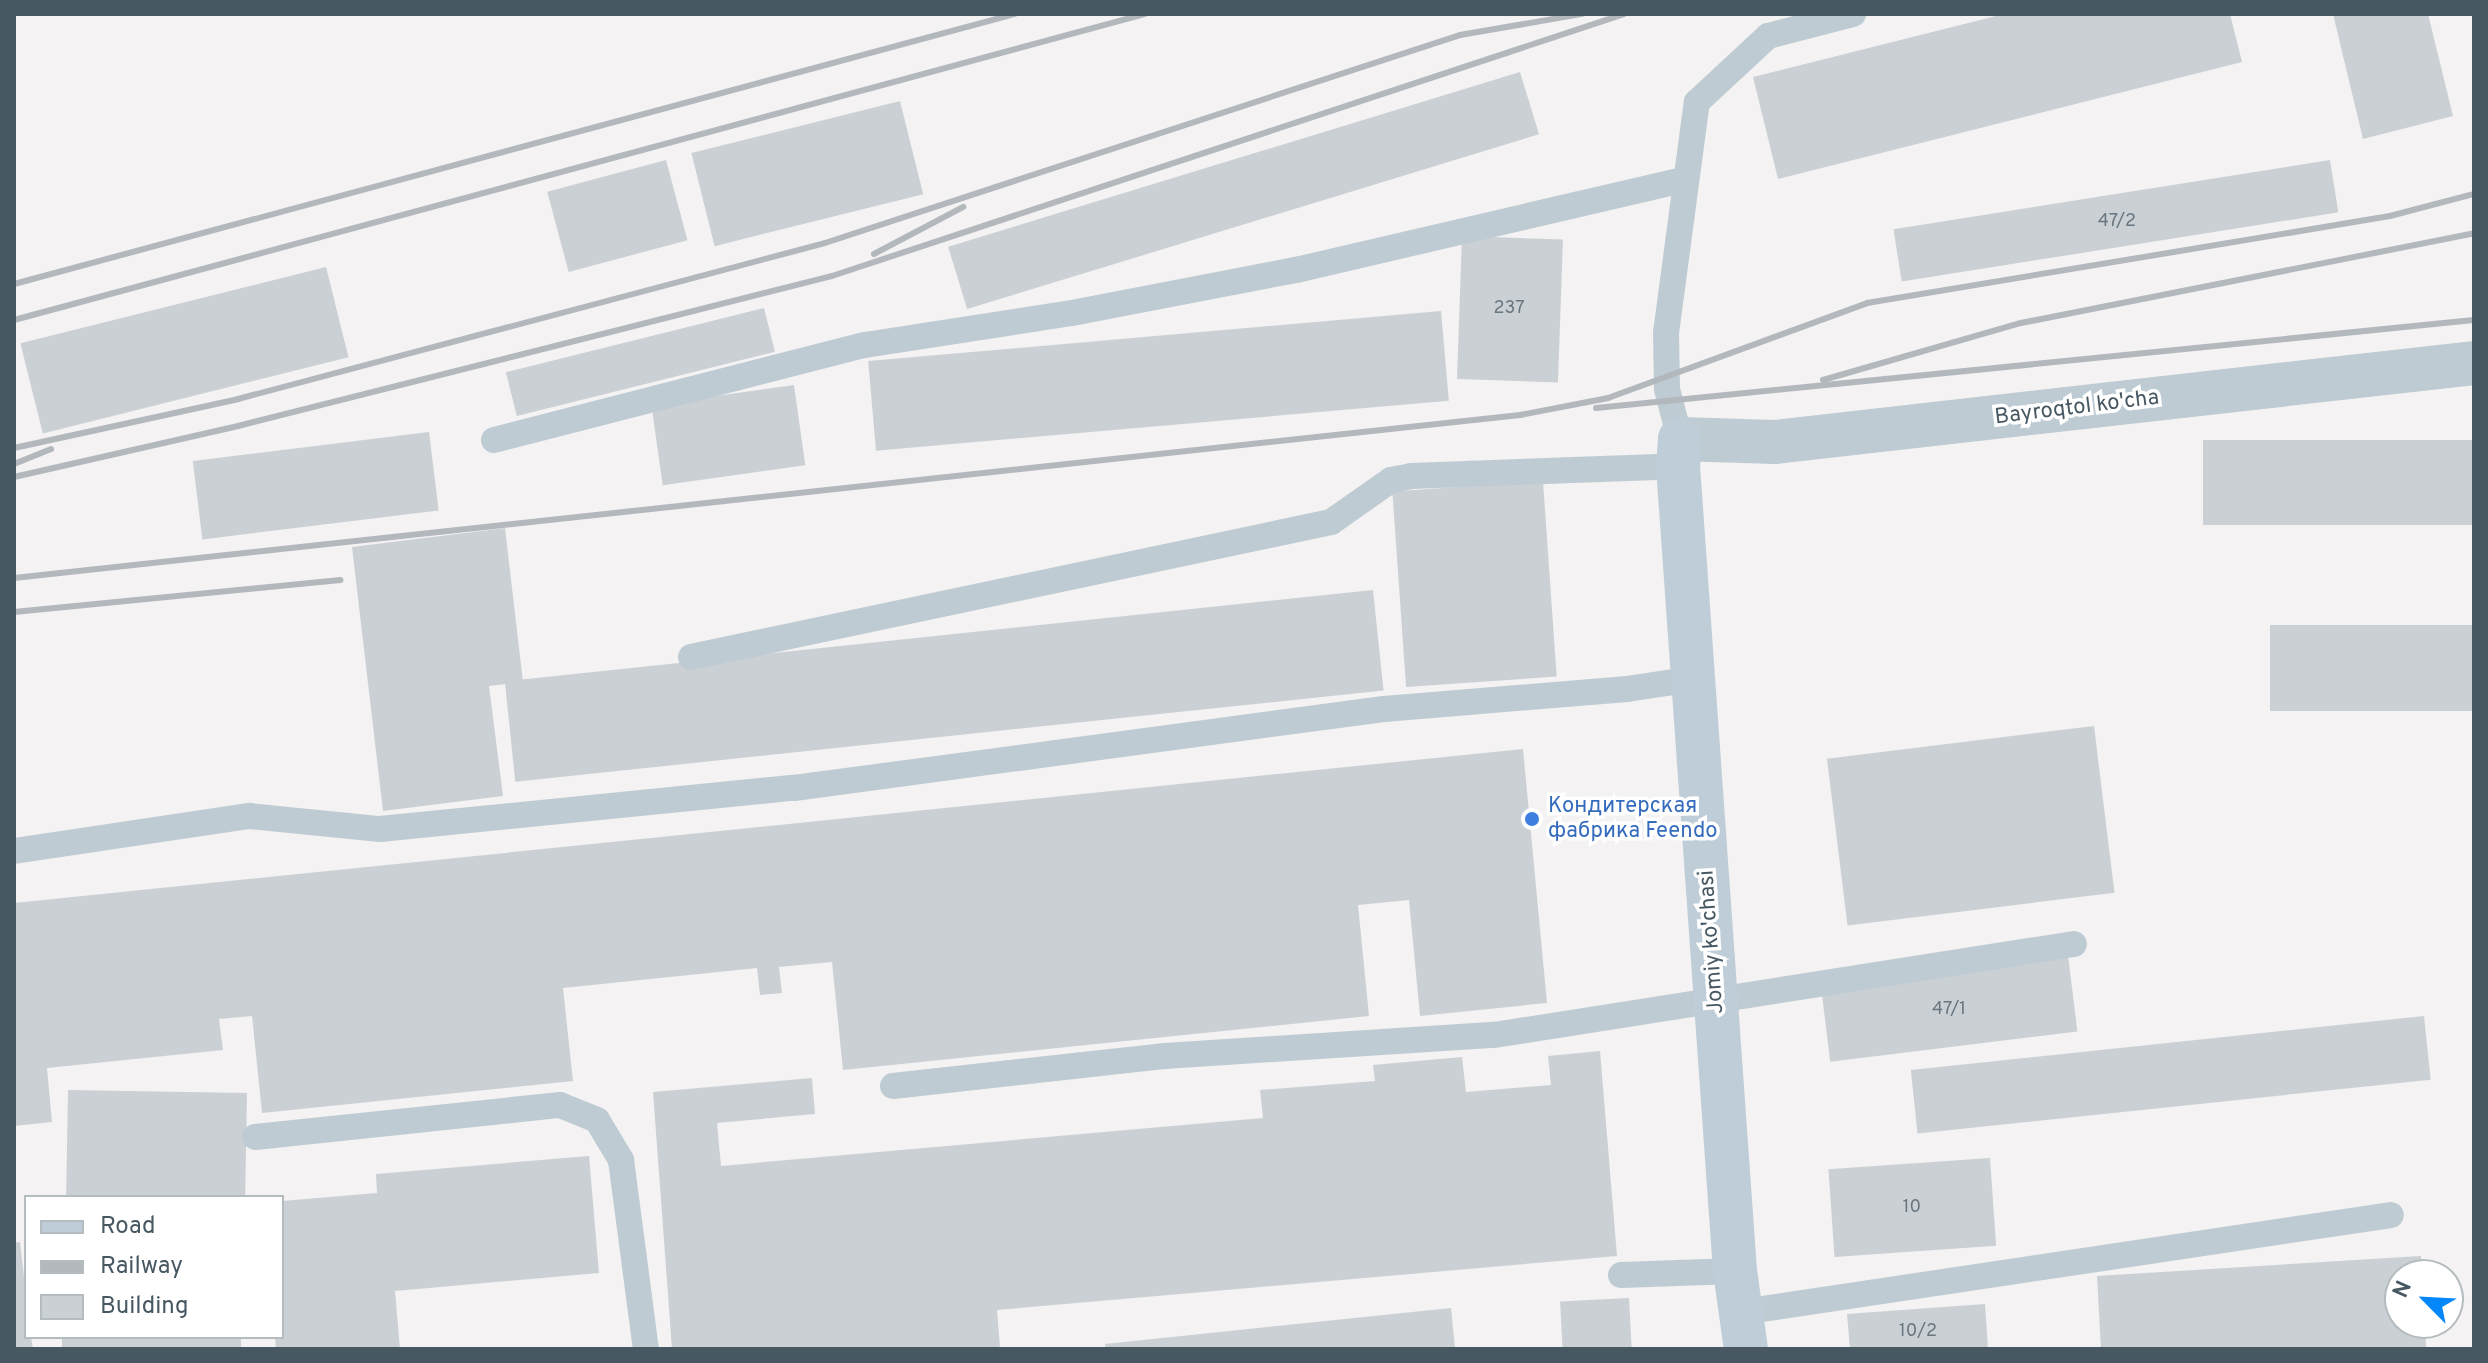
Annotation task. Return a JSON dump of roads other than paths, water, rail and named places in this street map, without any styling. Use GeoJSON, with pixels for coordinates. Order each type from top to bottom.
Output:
{"type":"FeatureCollection","features":[{"type":"Feature","properties":{"kind":"street","name":"Bayroqtol ko'cha"},"geometry":{"type":"LineString","coordinates":[[1679,453],[2474,363]]}},
{"type":"Feature","properties":{"kind":"street","name":"Jomiy ko'chasi"},"geometry":{"type":"LineString","coordinates":[[1679,453],[1741,1311]]}},
{"type":"Feature","properties":{"kind":"lane"},"geometry":{"type":"LineString","coordinates":[[691,657],[1331,522],[1391,480],[1679,453],[1667,389],[1666,333],[1697,102],[1768,36],[1853,14]]}},
{"type":"Feature","properties":{"kind":"lane"},"geometry":{"type":"LineString","coordinates":[[494,440],[865,345],[1072,313],[1296,270],[1686,179]]}},
{"type":"Feature","properties":{"kind":"lane"},"geometry":{"type":"LineString","coordinates":[[14,851],[249,816],[380,829],[794,788],[1384,709],[1627,689],[1694,679]]}},
{"type":"Feature","properties":{"kind":"lane"},"geometry":{"type":"LineString","coordinates":[[893,1086],[1165,1056],[1494,1035],[2074,944]]}},
{"type":"Feature","properties":{"kind":"lane"},"geometry":{"type":"LineString","coordinates":[[255,1137],[560,1105],[597,1120],[621,1160],[646,1349]]}},
{"type":"Feature","properties":{"kind":"lane"},"geometry":{"type":"LineString","coordinates":[[1621,1275],[1741,1311],[2391,1215]]}},
{"type":"Feature","properties":{"kind":"railway"},"geometry":{"type":"LineString","coordinates":[[14,284],[1015,14]]}},
{"type":"Feature","properties":{"kind":"railway"},"geometry":{"type":"LineString","coordinates":[[14,320],[1145,14]]}},
{"type":"Feature","properties":{"kind":"railway"},"geometry":{"type":"LineString","coordinates":[[14,448],[238,399],[825,243],[1460,35],[1582,14]]}},
{"type":"Feature","properties":{"kind":"railway"},"geometry":{"type":"LineString","coordinates":[[14,477],[238,426],[832,276],[1624,14]]}},
{"type":"Feature","properties":{"kind":"railway"},"geometry":{"type":"LineString","coordinates":[[14,578],[1520,415],[1608,398],[1867,303],[2390,216],[2474,194]]}},
{"type":"Feature","properties":{"kind":"railway"},"geometry":{"type":"LineString","coordinates":[[874,254],[963,207]]}},
{"type":"Feature","properties":{"kind":"railway"},"geometry":{"type":"LineString","coordinates":[[1823,380],[2021,323],[2474,233]]}},
{"type":"Feature","properties":{"kind":"railway"},"geometry":{"type":"LineString","coordinates":[[1596,408],[2474,320]]}},
{"type":"Feature","properties":{"kind":"railway"},"geometry":{"type":"LineString","coordinates":[[14,464],[51,449]]}},
{"type":"Feature","properties":{"kind":"railway"},"geometry":{"type":"LineString","coordinates":[[14,612],[340,580]]}},
{"type":"Feature","properties":{"kind":"place","name":"Кондитерская фабрика Feendo"},"geometry":{"type":"Point","coordinates":[1532,819]}}]}
